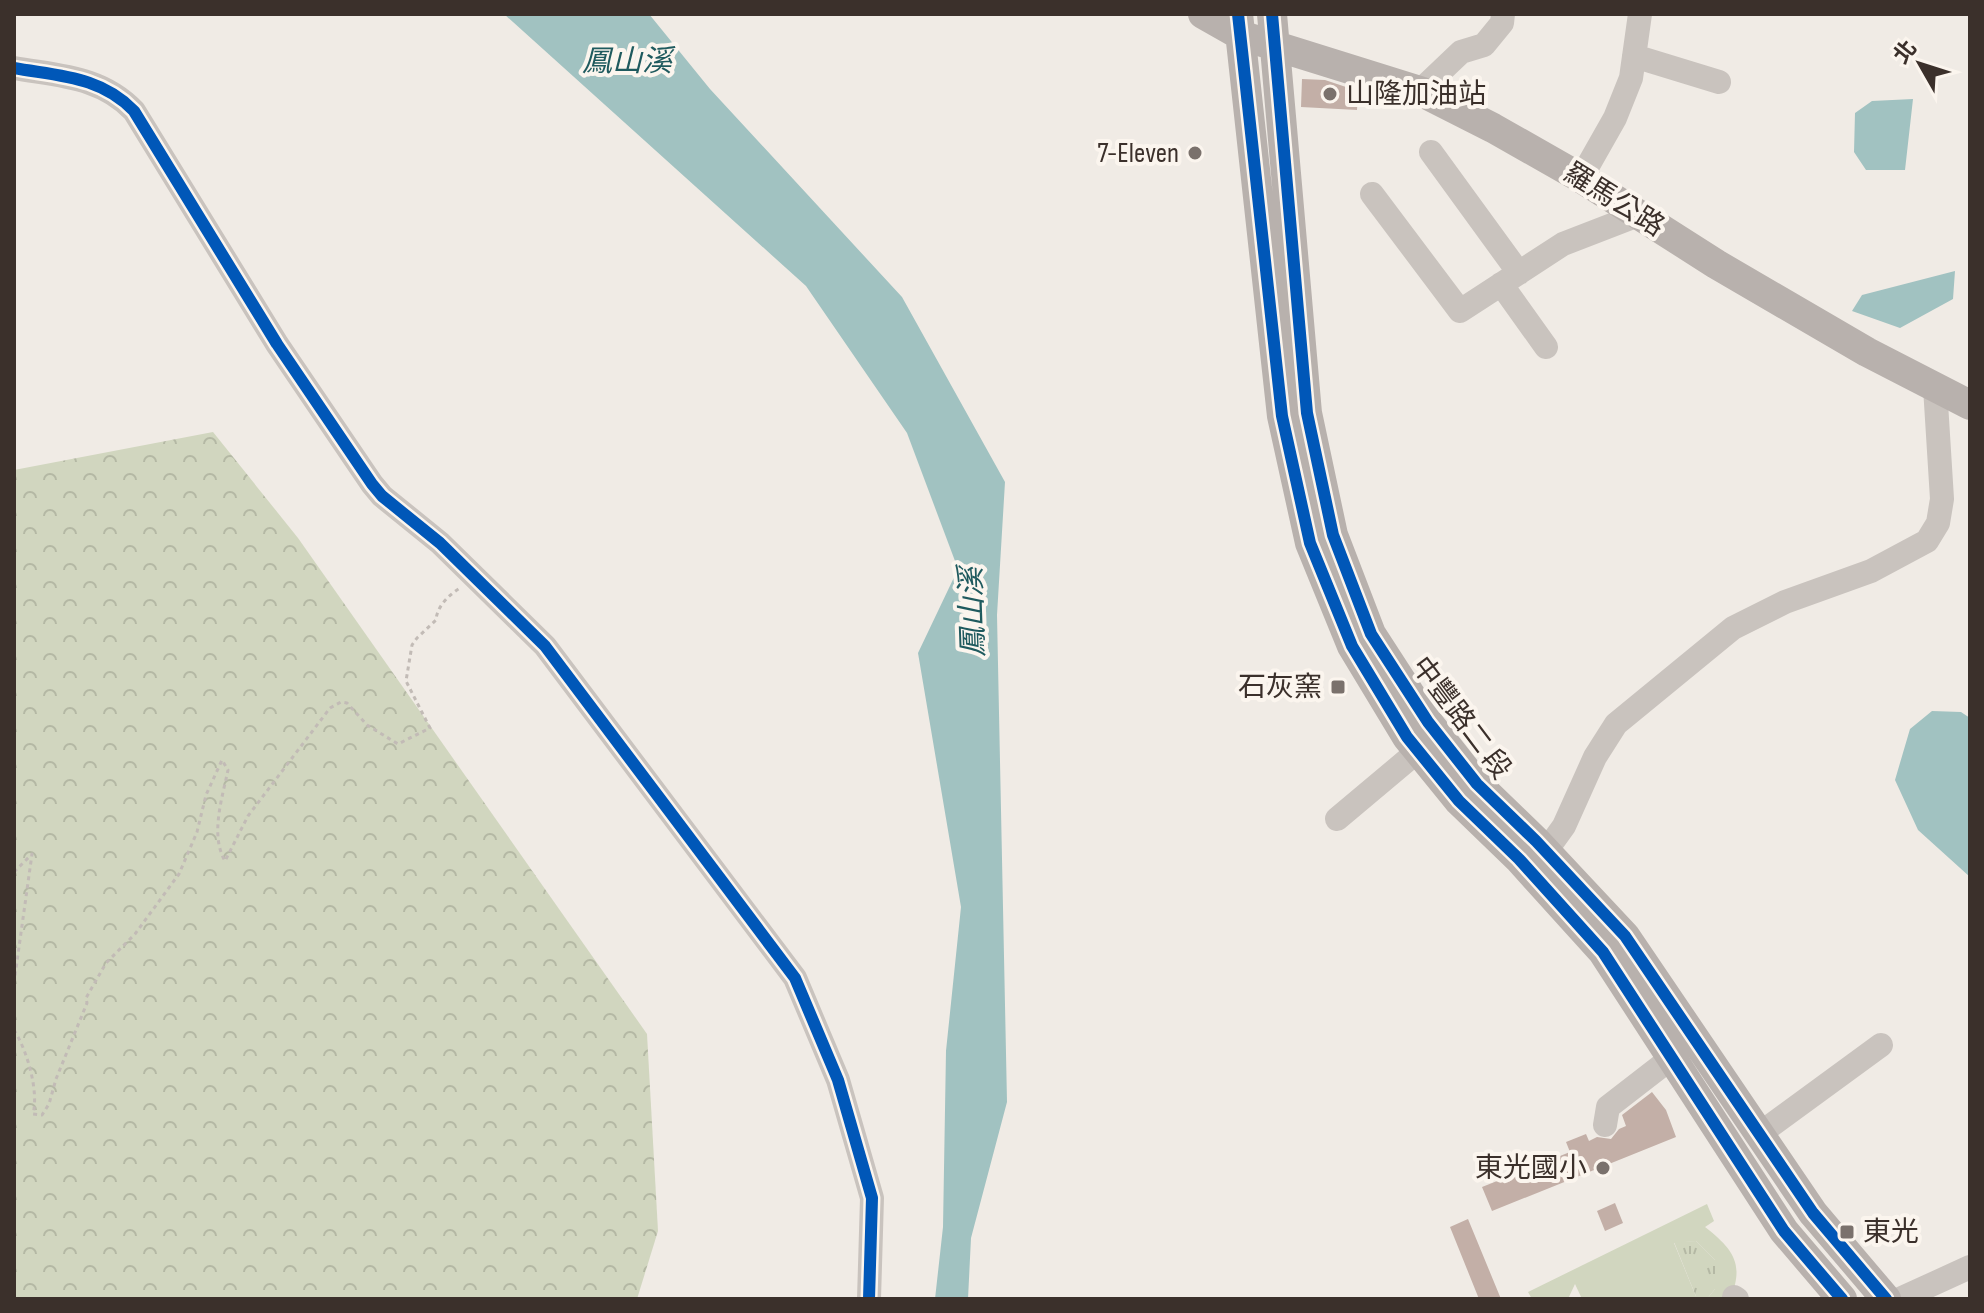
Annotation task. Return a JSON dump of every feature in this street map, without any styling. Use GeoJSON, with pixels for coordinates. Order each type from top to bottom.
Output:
{"type":"FeatureCollection","features":[{"type":"Feature","properties":{"kind":"main road","name":"羅馬公路"},"geometry":{"type":"LineString","coordinates":[[1203,14],[1239,25],[1275,44],[1420,91],[1493,128],[1867,352],[1970,405]]}},
{"type":"Feature","properties":{"kind":"main road","name":"中豐路二 段"},"geometry":{"type":"LineString","coordinates":[[1272,14],[1307,413],[1333,535],[1371,634],[1373,659],[1418,751],[1459,801],[1544,862],[1625,936],[1813,1213],[1886,1299]]}},
{"type":"Feature","properties":{"kind":"main road","name":"中豐路二 段"},"geometry":{"type":"LineString","coordinates":[[1239,25],[1282,416],[1310,543],[1352,646],[1373,659],[1544,862],[1784,1231],[1842,1299]]}},
{"type":"Feature","properties":{"kind":"street"},"geometry":{"type":"LineString","coordinates":[[1420,91],[1461,52],[1484,45],[1502,23],[1503,14]]}},
{"type":"Feature","properties":{"kind":"street"},"geometry":{"type":"LineString","coordinates":[[1581,178],[1615,118],[1631,78],[1640,14]]}},
{"type":"Feature","properties":{"kind":"street"},"geometry":{"type":"LineString","coordinates":[[1634,56],[1719,82]]}},
{"type":"Feature","properties":{"kind":"street"},"geometry":{"type":"LineString","coordinates":[[14,68],[95,83],[123,99],[134,111],[277,344],[372,484],[382,496],[440,543],[545,646],[795,978],[838,1080],[872,1198],[869,1299]]}},
{"type":"Feature","properties":{"kind":"street"},"geometry":{"type":"LineString","coordinates":[[1431,152],[1510,278],[1546,347]]}},
{"type":"Feature","properties":{"kind":"street"},"geometry":{"type":"LineString","coordinates":[[1372,194],[1460,311],[1563,244],[1638,215]]}},
{"type":"Feature","properties":{"kind":"street"},"geometry":{"type":"LineString","coordinates":[[1544,862],[1595,757],[1616,724],[1733,628],[1785,602],[1871,571],[1927,541],[1938,523],[1942,499],[1935,387]]}},
{"type":"Feature","properties":{"kind":"street"},"geometry":{"type":"LineString","coordinates":[[1337,819],[1418,751]]}},
{"type":"Feature","properties":{"kind":"street"},"geometry":{"type":"LineString","coordinates":[[1756,1130],[1769,1127],[1881,1045]]}},
{"type":"Feature","properties":{"kind":"street"},"geometry":{"type":"LineString","coordinates":[[1605,1125],[1608,1107],[1670,1059]]}},
{"type":"Feature","properties":{"kind":"street"},"geometry":{"type":"LineString","coordinates":[[1900,1299],[1970,1267]]}},
{"type":"Feature","properties":{"kind":"path"},"geometry":{"type":"LineString","coordinates":[[14,1030],[31,1067],[33,1114],[42,1115],[87,1003],[86,998],[106,963],[135,934],[179,874],[197,832],[206,795],[222,760],[228,770],[220,807],[217,847],[225,861],[248,816],[330,708],[341,702],[347,703],[367,725],[398,744],[430,728],[406,681],[412,645],[436,620],[436,614],[447,597],[477,578]]}},
{"type":"Feature","properties":{"kind":"path"},"geometry":{"type":"LineString","coordinates":[[14,872],[32,854],[14,983]]}},
{"type":"Feature","properties":{"kind":"green space"},"geometry":{"type":"Polygon","coordinates":[[[213,432],[298,538],[647,1034],[658,1231],[637,1299],[14,1299],[14,470],[213,432]]]}},
{"type":"Feature","properties":{"kind":"green space"},"geometry":{"type":"Polygon","coordinates":[[[1707,1204],[1714,1221],[1705,1227],[1734,1258],[1736,1276],[1730,1299],[1707,1299],[1715,1289],[1715,1260],[1696,1241],[1674,1243],[1697,1299],[1582,1299],[1575,1284],[1568,1299],[1532,1299],[1528,1292],[1707,1204]]]}},
{"type":"Feature","properties":{"kind":"green space"},"geometry":{"type":"Polygon","coordinates":[[[1696,1241],[1715,1260],[1715,1289],[1707,1299],[1697,1299],[1674,1242],[1696,1241]]]}},
{"type":"Feature","properties":{"kind":"water","name":"鳳山溪"},"geometry":{"type":"Polygon","coordinates":[[[504,14],[649,14],[710,89],[902,297],[1005,482],[997,615],[1007,1102],[971,1238],[968,1299],[935,1299],[943,1227],[946,1051],[961,907],[918,653],[958,569],[907,433],[806,286],[504,14]]]}},
{"type":"Feature","properties":{"kind":"water"},"geometry":{"type":"Polygon","coordinates":[[[1913,99],[1905,170],[1866,170],[1854,152],[1855,113],[1872,101],[1913,99]]]}},
{"type":"Feature","properties":{"kind":"water"},"geometry":{"type":"Polygon","coordinates":[[[1955,271],[1953,299],[1900,328],[1852,311],[1862,295],[1955,271]]]}},
{"type":"Feature","properties":{"kind":"water"},"geometry":{"type":"Polygon","coordinates":[[[1932,711],[1961,712],[1970,718],[1970,877],[1918,830],[1895,780],[1910,729],[1932,711]]]}},
{"type":"Feature","properties":{"kind":"building","name":"山隆加油站"},"geometry":{"type":"Polygon","coordinates":[[[1302,79],[1325,80],[1358,91],[1357,110],[1301,107],[1302,79]]]}},
{"type":"Feature","properties":{"kind":"building"},"geometry":{"type":"Polygon","coordinates":[[[1652,1092],[1666,1110],[1676,1137],[1492,1211],[1482,1187],[1570,1152],[1566,1142],[1586,1134],[1589,1141],[1597,1137],[1611,1139],[1626,1126],[1622,1115],[1652,1092]]]}},
{"type":"Feature","properties":{"kind":"building"},"geometry":{"type":"Polygon","coordinates":[[[1615,1203],[1623,1223],[1605,1231],[1597,1211],[1615,1203]]]}},
{"type":"Feature","properties":{"kind":"building"},"geometry":{"type":"Polygon","coordinates":[[[1468,1219],[1501,1299],[1479,1299],[1450,1227],[1468,1219]]]}},
{"type":"Feature","properties":{"kind":"cycle path"},"geometry":{"type":"LineString","coordinates":[[1238,14],[1282,416],[1310,543],[1352,646],[1407,737],[1459,801],[1519,859],[1603,952],[1784,1231],[1842,1299]]}},
{"type":"Feature","properties":{"kind":"cycle path"},"geometry":{"type":"LineString","coordinates":[[1272,14],[1307,413],[1333,535],[1371,634],[1428,722],[1477,784],[1536,841],[1625,936],[1813,1213],[1886,1299]]}},
{"type":"Feature","properties":{"kind":"cycle path"},"geometry":{"type":"LineString","coordinates":[[14,68],[93,84],[121,99],[134,111],[277,344],[372,484],[382,496],[440,543],[545,646],[795,978],[838,1080],[872,1198],[869,1299]]}},
{"type":"Feature","properties":{"kind":"place","name":"山隆加油站"},"geometry":{"type":"Point","coordinates":[1330,94]}},
{"type":"Feature","properties":{"kind":"place","name":"7-Eleven"},"geometry":{"type":"Point","coordinates":[1195,153]}},
{"type":"Feature","properties":{"kind":"place","name":"石灰窯"},"geometry":{"type":"Point","coordinates":[1338,687]}},
{"type":"Feature","properties":{"kind":"place","name":"東光國小"},"geometry":{"type":"Point","coordinates":[1603,1168]}},
{"type":"Feature","properties":{"kind":"place","name":"東光"},"geometry":{"type":"Point","coordinates":[1847,1232]}}]}
